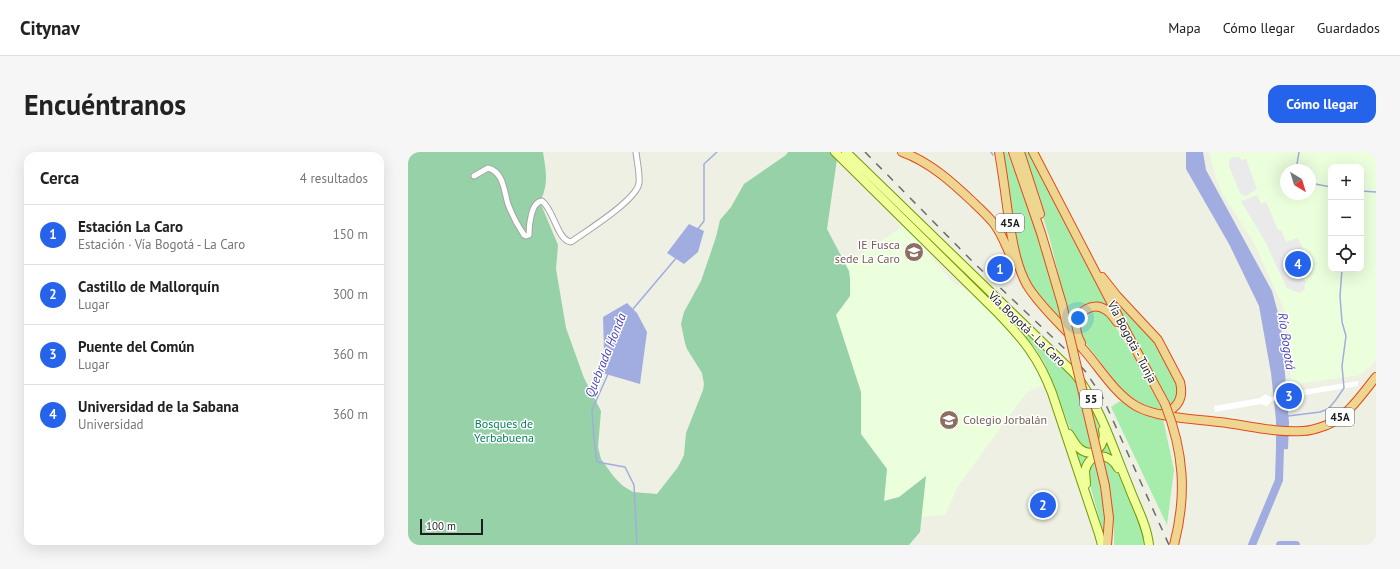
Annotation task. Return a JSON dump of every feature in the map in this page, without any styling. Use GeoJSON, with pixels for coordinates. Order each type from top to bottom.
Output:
{"type":"FeatureCollection","features":[{"type":"Feature","properties":{"kind":"highway"},"geometry":{"type":"LineString","coordinates":[[902,152],[929,165],[957,187],[982,211],[995,225],[1027,285]]}},
{"type":"Feature","properties":{"kind":"highway","name":"45A"},"geometry":{"type":"LineString","coordinates":[[999,152],[1013,246],[1018,265],[1027,285],[1122,396],[1137,407],[1161,414],[1275,429],[1294,431],[1314,429],[1334,422],[1347,411],[1376,377]]}},
{"type":"Feature","properties":{"kind":"highway","name":"55"},"geometry":{"type":"LineString","coordinates":[[1013,152],[1035,215],[1062,304]]}},
{"type":"Feature","properties":{"kind":"highway","name":"55"},"geometry":{"type":"LineString","coordinates":[[1020,152],[1048,243],[1105,486],[1109,518],[1107,545]]}},
{"type":"Feature","properties":{"kind":"highway","name":"Vía Bogotá - Tunja"},"geometry":{"type":"LineString","coordinates":[[1033,152],[1165,404],[1176,434],[1182,477],[1180,515],[1174,545]]}},
{"type":"Feature","properties":{"kind":"highway"},"geometry":{"type":"LineString","coordinates":[[1079,239],[1108,285],[1158,340],[1177,374],[1182,388],[1180,401],[1172,410],[1161,414]]}},
{"type":"Feature","properties":{"kind":"highway"},"geometry":{"type":"LineString","coordinates":[[1083,349],[1077,334],[1076,324],[1081,313],[1091,307],[1106,310],[1128,335]]}},
{"type":"Feature","properties":{"kind":"main road","name":"Vía Bogotá - La Caro"},"geometry":{"type":"LineString","coordinates":[[835,152],[992,307],[1020,337],[1037,359],[1042,368],[1062,423],[1102,545]]}},
{"type":"Feature","properties":{"kind":"main road","name":"Vía Bogotá - La Caro"},"geometry":{"type":"LineString","coordinates":[[846,152],[1075,374],[1089,394],[1100,417],[1147,531],[1149,545]]}},
{"type":"Feature","properties":{"kind":"main road"},"geometry":{"type":"LineString","coordinates":[[1062,423],[1076,446],[1085,452],[1090,452],[1096,451],[1103,443],[1104,432],[1100,417]]}},
{"type":"Feature","properties":{"kind":"main road"},"geometry":{"type":"LineString","coordinates":[[1089,502],[1085,471],[1093,459],[1101,456],[1111,458],[1115,462],[1135,502]]}},
{"type":"Feature","properties":{"kind":"street"},"geometry":{"type":"LineString","coordinates":[[474,176],[488,168],[499,176],[503,183],[508,204],[524,235],[529,235],[530,218],[535,205],[542,201],[547,206],[559,232],[565,239],[571,242],[633,195],[639,184],[636,152]]}},
{"type":"Feature","properties":{"kind":"shaded area"},"geometry":{"type":"Polygon","coordinates":[[[1209,152],[1376,152],[1376,360],[1370,367],[1360,375],[1291,385],[1287,320],[1284,309],[1254,243],[1222,193],[1209,152]]]}},
{"type":"Feature","properties":{"kind":"shaded area"},"geometry":{"type":"Polygon","coordinates":[[[1232,157],[1238,157],[1242,160],[1246,159],[1257,189],[1246,196],[1240,193],[1229,166],[1229,161],[1232,157]]]}},
{"type":"Feature","properties":{"kind":"shaded area"},"geometry":{"type":"Polygon","coordinates":[[[1257,195],[1261,204],[1266,202],[1278,230],[1281,230],[1286,242],[1298,238],[1312,270],[1303,276],[1306,283],[1304,286],[1305,289],[1299,293],[1287,288],[1267,245],[1241,201],[1257,195]]]}},
{"type":"Feature","properties":{"kind":"shaded area"},"geometry":{"type":"Polygon","coordinates":[[[905,225],[952,282],[972,293],[1019,341],[1040,373],[1042,385],[1026,393],[958,486],[945,515],[921,517],[925,477],[899,497],[884,501],[887,469],[861,434],[861,392],[836,315],[850,296],[849,271],[846,264],[905,225]]]}},
{"type":"Feature","properties":{"kind":"green space","name":"Bosques de Yerbabuena"},"geometry":{"type":"Polygon","coordinates":[[[408,152],[543,152],[546,183],[540,202],[558,245],[556,269],[566,328],[584,378],[601,411],[598,447],[601,459],[614,477],[623,486],[633,492],[657,494],[678,467],[684,455],[686,433],[703,390],[704,384],[702,373],[687,349],[681,324],[684,312],[701,281],[716,237],[720,220],[731,207],[744,184],[786,155],[788,152],[838,152],[827,229],[849,271],[850,296],[836,315],[861,392],[861,434],[887,469],[884,501],[899,497],[926,476],[920,532],[909,545],[408,545],[408,152]]]}},
{"type":"Feature","properties":{"kind":"green space"},"geometry":{"type":"Polygon","coordinates":[[[1003,152],[1007,152],[1064,297],[1050,240],[1023,152],[1028,152],[1113,313],[1103,304],[1089,304],[1079,310],[1073,318],[1072,324],[1075,335],[1040,295],[1022,267],[1017,246],[1003,152]]]}},
{"type":"Feature","properties":{"kind":"green space"},"geometry":{"type":"Polygon","coordinates":[[[1105,289],[1151,336],[1179,384],[1180,393],[1170,409],[1105,289]]]}},
{"type":"Feature","properties":{"kind":"green space"},"geometry":{"type":"Polygon","coordinates":[[[1001,307],[1074,378],[1094,411],[1102,437],[1091,449],[1084,449],[1074,439],[1045,364],[1036,349],[1001,307]]]}},
{"type":"Feature","properties":{"kind":"green space"},"geometry":{"type":"Polygon","coordinates":[[[1092,309],[1099,309],[1109,316],[1151,385],[1163,410],[1152,408],[1140,403],[1120,387],[1080,336],[1079,324],[1081,317],[1092,309]]]}},
{"type":"Feature","properties":{"kind":"green space"},"geometry":{"type":"Polygon","coordinates":[[[1120,401],[1134,410],[1163,419],[1174,470],[1167,525],[1111,407],[1120,401]]]}},
{"type":"Feature","properties":{"kind":"green space"},"geometry":{"type":"Polygon","coordinates":[[[1107,439],[1115,458],[1101,454],[1083,474],[1074,446],[1088,454],[1107,439]]]}},
{"type":"Feature","properties":{"kind":"green space"},"geometry":{"type":"Polygon","coordinates":[[[1103,459],[1114,465],[1124,481],[1138,515],[1146,545],[1114,545],[1113,512],[1103,459]]]}},
{"type":"Feature","properties":{"kind":"green space"},"geometry":{"type":"Polygon","coordinates":[[[1095,460],[1105,509],[1104,535],[1088,478],[1088,469],[1095,460]]]}},
{"type":"Feature","properties":{"kind":"water"},"geometry":{"type":"Polygon","coordinates":[[[1186,152],[1203,152],[1206,170],[1272,291],[1281,324],[1289,423],[1288,449],[1276,450],[1276,420],[1271,373],[1259,306],[1229,244],[1186,169],[1186,152]]]}},
{"type":"Feature","properties":{"kind":"water"},"geometry":{"type":"Polygon","coordinates":[[[689,224],[704,231],[698,252],[684,264],[667,253],[689,224]]]}},
{"type":"Feature","properties":{"kind":"water"},"geometry":{"type":"Polygon","coordinates":[[[627,303],[637,313],[647,332],[640,384],[599,372],[604,351],[603,317],[627,303]]]}},
{"type":"Feature","properties":{"kind":"pier"},"geometry":{"type":"Polygon","coordinates":[[[1358,381],[1358,386],[1305,395],[1299,399],[1293,397],[1272,401],[1266,406],[1261,404],[1215,412],[1214,406],[1260,398],[1265,394],[1271,397],[1292,392],[1299,388],[1303,390],[1358,381]]]}},
{"type":"Feature","properties":{"kind":"waterway","name":"Quebrada Honda"},"geometry":{"type":"LineString","coordinates":[[697,230],[704,221],[704,164],[717,152]]}},
{"type":"Feature","properties":{"kind":"waterway"},"geometry":{"type":"LineString","coordinates":[[1297,164],[1299,152]]}},
{"type":"Feature","properties":{"kind":"waterway"},"geometry":{"type":"LineString","coordinates":[[1316,184],[1328,186]]}},
{"type":"Feature","properties":{"kind":"waterway"},"geometry":{"type":"LineString","coordinates":[[1364,191],[1376,192]]}},
{"type":"Feature","properties":{"kind":"waterway","name":"Quebrada Honda"},"geometry":{"type":"LineString","coordinates":[[633,309],[677,257]]}},
{"type":"Feature","properties":{"kind":"waterway"},"geometry":{"type":"LineString","coordinates":[[1288,416],[1320,412],[1328,409],[1344,388],[1342,366],[1346,336],[1342,322],[1340,296],[1342,272]]}},
{"type":"Feature","properties":{"kind":"waterway","name":"Quebrada Honda"},"geometry":{"type":"LineString","coordinates":[[608,374],[592,410],[597,462],[625,467],[634,485],[637,545]]}},
{"type":"Feature","properties":{"kind":"waterway","name":"Río Bogotá"},"geometry":{"type":"LineString","coordinates":[[1252,545],[1279,480],[1281,439]]}},
{"type":"Feature","properties":{"kind":"waterway","name":"Río Bogotá"},"geometry":{"type":"LineString","coordinates":[[1280,545],[1296,545]]}},
{"type":"Feature","properties":{"kind":"railway"},"geometry":{"type":"LineString","coordinates":[[865,152],[975,264],[1066,350],[1085,371],[1102,396],[1169,545]]}},
{"type":"Feature","properties":{"kind":"place","name":"IE Fusca sede La Caro"},"geometry":{"type":"Point","coordinates":[914,252]}},
{"type":"Feature","properties":{"kind":"place","name":"Universidad de la Sabana"},"geometry":{"type":"Point","coordinates":[1298,264]}},
{"type":"Feature","properties":{"kind":"place","name":"Estación La Caro"},"geometry":{"type":"Point","coordinates":[1000,269]}},
{"type":"Feature","properties":{"kind":"place","name":"Puente del Común"},"geometry":{"type":"Point","coordinates":[1289,396]}},
{"type":"Feature","properties":{"kind":"place","name":"Colegio Jorbalán"},"geometry":{"type":"Point","coordinates":[949,420]}},
{"type":"Feature","properties":{"kind":"place","name":"Castillo de Mallorquín"},"geometry":{"type":"Point","coordinates":[1043,505]}}]}
